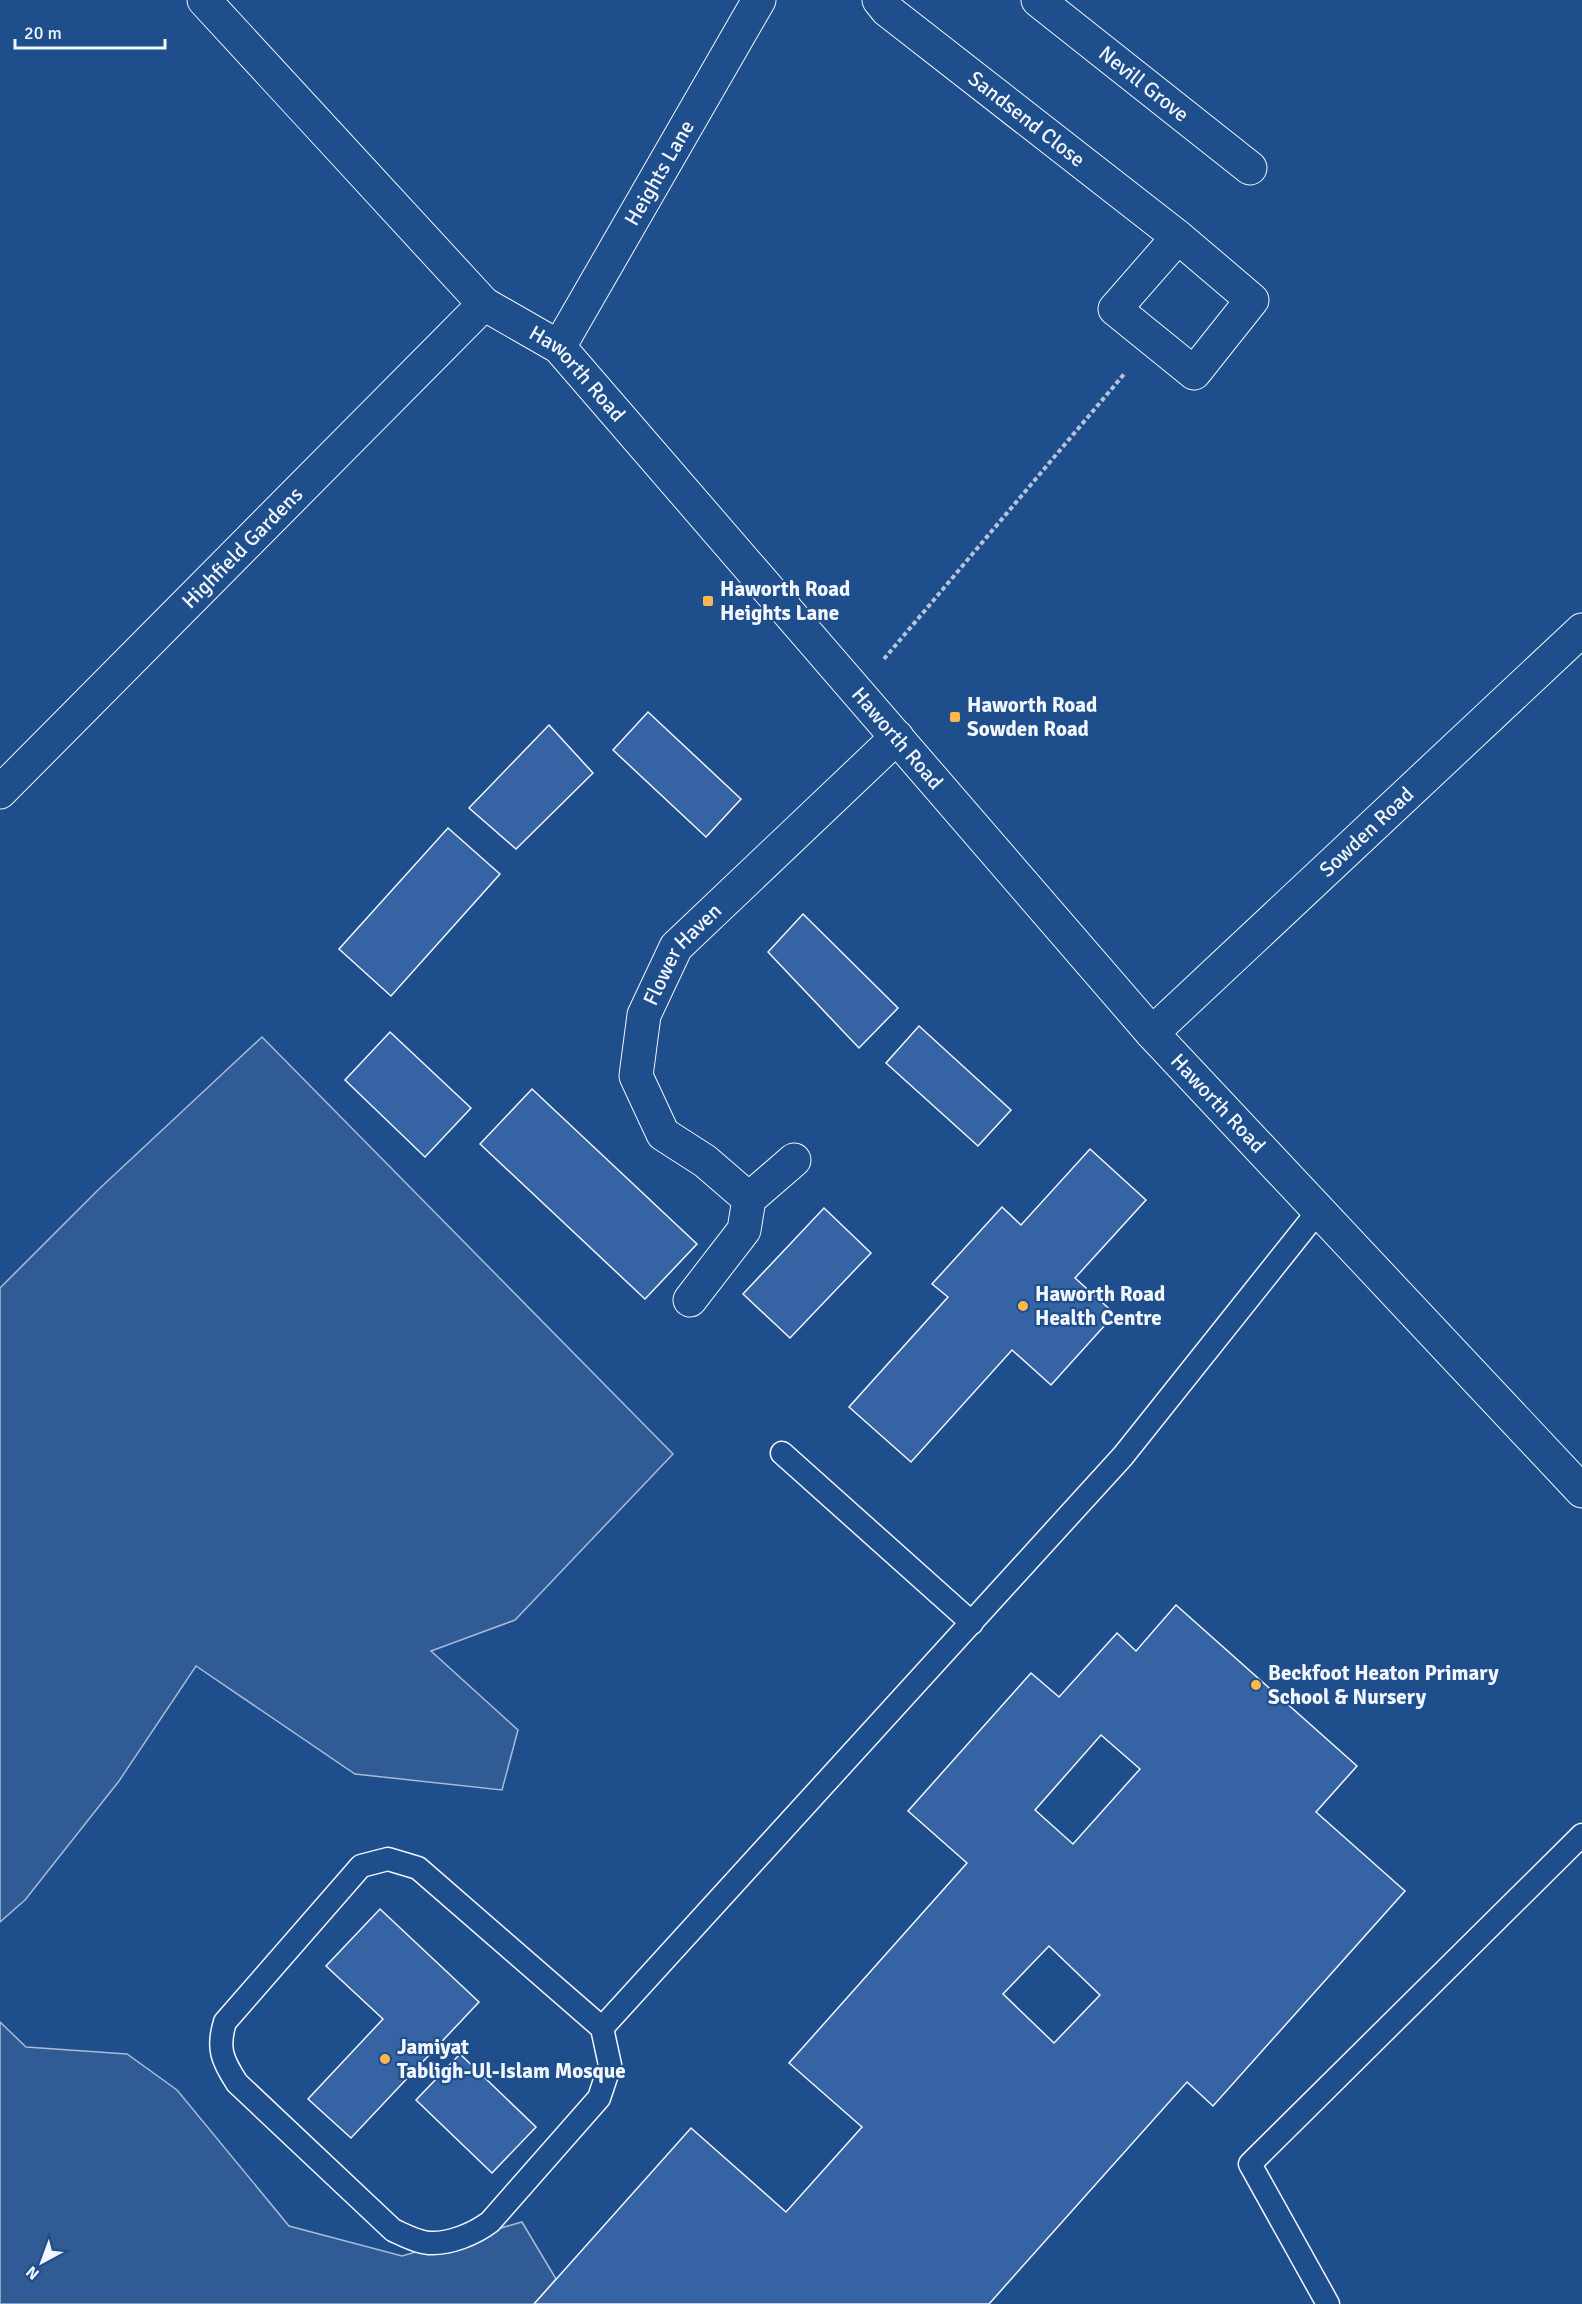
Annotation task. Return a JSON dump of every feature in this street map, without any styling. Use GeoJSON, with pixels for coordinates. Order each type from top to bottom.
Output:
{"type":"FeatureCollection","features":[{"type":"Feature","properties":{"kind":"street","name":"Haworth Road"},"geometry":{"type":"LineString","coordinates":[[204,0],[484,304],[559,346],[1152,1033],[1582,1491]]}},
{"type":"Feature","properties":{"kind":"street","name":"Heights Lane"},"geometry":{"type":"LineString","coordinates":[[559,346],[759,0]]}},
{"type":"Feature","properties":{"kind":"street","name":"Sandsend Close"},"geometry":{"type":"LineString","coordinates":[[879,0],[887,10],[1178,237],[1252,300],[1194,373],[1115,309],[1178,237]]}},
{"type":"Feature","properties":{"kind":"street","name":"Nevill Grove"},"geometry":{"type":"LineString","coordinates":[[1038,0],[1250,168]]}},
{"type":"Feature","properties":{"kind":"street","name":"Highfield Gardens"},"geometry":{"type":"LineString","coordinates":[[0,792],[484,304]]}},
{"type":"Feature","properties":{"kind":"street","name":"Sowden Road"},"geometry":{"type":"LineString","coordinates":[[1152,1033],[1582,630]]}},
{"type":"Feature","properties":{"kind":"street","name":"Flower Haven"},"geometry":{"type":"LineString","coordinates":[[749,1199],[705,1161],[663,1134],[636,1076],[644,1016],[676,947],[897,737]]}},
{"type":"Feature","properties":{"kind":"street"},"geometry":{"type":"LineString","coordinates":[[690,1300],[744,1230],[749,1199],[794,1160]]}},
{"type":"Feature","properties":{"kind":"lane"},"geometry":{"type":"LineString","coordinates":[[602,2028],[1123,1456],[1319,1210]]}},
{"type":"Feature","properties":{"kind":"lane"},"geometry":{"type":"LineString","coordinates":[[782,1453],[972,1623]]}},
{"type":"Feature","properties":{"kind":"lane"},"geometry":{"type":"LineString","coordinates":[[1328,2304],[1250,2164],[1582,1834]]}},
{"type":"Feature","properties":{"kind":"lane"},"geometry":{"type":"LineString","coordinates":[[388,1859],[418,1868],[602,2028],[610,2065],[599,2098],[490,2222],[474,2234],[429,2243],[393,2230],[237,2083],[225,2065],[220,2037],[225,2022],[361,1866],[388,1859]]}},
{"type":"Feature","properties":{"kind":"path"},"geometry":{"type":"LineString","coordinates":[[856,691],[1153,340]]}},
{"type":"Feature","properties":{"kind":"shaded area"},"geometry":{"type":"Polygon","coordinates":[[[262,1037],[673,1454],[515,1620],[431,1651],[518,1730],[502,1790],[355,1774],[196,1666],[119,1781],[25,1900],[0,1922],[0,1288],[98,1190],[262,1037]]]}},
{"type":"Feature","properties":{"kind":"shaded area"},"geometry":{"type":"Polygon","coordinates":[[[0,2022],[26,2047],[127,2054],[177,2090],[289,2226],[402,2256],[522,2222],[556,2279],[534,2304],[0,2304],[0,2022]]]}},
{"type":"Feature","properties":{"kind":"building"},"geometry":{"type":"Polygon","coordinates":[[[648,712],[741,799],[706,837],[613,750],[648,712]]]}},
{"type":"Feature","properties":{"kind":"building"},"geometry":{"type":"Polygon","coordinates":[[[549,725],[593,773],[516,849],[469,808],[549,725]]]}},
{"type":"Feature","properties":{"kind":"building"},"geometry":{"type":"Polygon","coordinates":[[[448,828],[500,874],[391,996],[339,949],[448,828]]]}},
{"type":"Feature","properties":{"kind":"building"},"geometry":{"type":"Polygon","coordinates":[[[803,914],[898,1008],[859,1048],[768,952],[803,914]]]}},
{"type":"Feature","properties":{"kind":"building"},"geometry":{"type":"Polygon","coordinates":[[[919,1026],[1011,1110],[978,1146],[886,1063],[919,1026]]]}},
{"type":"Feature","properties":{"kind":"building"},"geometry":{"type":"Polygon","coordinates":[[[390,1032],[471,1108],[425,1157],[345,1080],[390,1032]]]}},
{"type":"Feature","properties":{"kind":"building"},"geometry":{"type":"Polygon","coordinates":[[[532,1089],[697,1244],[645,1299],[480,1144],[532,1089]]]}},
{"type":"Feature","properties":{"kind":"building","name":"Haworth Road Health Centre"},"geometry":{"type":"Polygon","coordinates":[[[1090,1149],[1146,1200],[1075,1278],[1115,1314],[1051,1385],[1012,1350],[911,1462],[849,1407],[948,1297],[932,1284],[1002,1207],[1021,1225],[1090,1149]]]}},
{"type":"Feature","properties":{"kind":"building"},"geometry":{"type":"Polygon","coordinates":[[[824,1208],[871,1253],[790,1338],[743,1294],[824,1208]]]}},
{"type":"Feature","properties":{"kind":"building"},"geometry":{"type":"Polygon","coordinates":[[[1176,1605],[1357,1766],[1316,1812],[1405,1891],[1213,2106],[1187,2082],[989,2304],[534,2304],[691,2128],[786,2212],[862,2127],[789,2063],[967,1863],[908,1811],[1031,1673],[1059,1697],[1117,1633],[1136,1651],[1176,1605]],[[1101,1735],[1035,1810],[1073,1844],[1140,1769],[1101,1735]],[[1049,1946],[1003,1994],[1054,2043],[1100,1995],[1049,1946]]]}},
{"type":"Feature","properties":{"kind":"building","name":"Jamiyat Tabligh-Ul-Islam Mosque"},"geometry":{"type":"Polygon","coordinates":[[[380,1909],[479,2002],[351,2138],[308,2099],[383,2019],[326,1966],[380,1909]]]}},
{"type":"Feature","properties":{"kind":"building"},"geometry":{"type":"Polygon","coordinates":[[[460,2054],[536,2127],[492,2173],[416,2100],[460,2054]]]}},
{"type":"Feature","properties":{"kind":"place","name":"Haworth Road Heights Lane"},"geometry":{"type":"Point","coordinates":[708,601]}},
{"type":"Feature","properties":{"kind":"place","name":"Haworth Road Sowden Road"},"geometry":{"type":"Point","coordinates":[955,717]}},
{"type":"Feature","properties":{"kind":"place","name":"Haworth Road Health Centre"},"geometry":{"type":"Point","coordinates":[1023,1306]}},
{"type":"Feature","properties":{"kind":"place","name":"Beckfoot Heaton Primary School & Nursery"},"geometry":{"type":"Point","coordinates":[1256,1685]}},
{"type":"Feature","properties":{"kind":"place","name":"Jamiyat Tabligh-Ul-Islam Mosque"},"geometry":{"type":"Point","coordinates":[385,2059]}}]}
